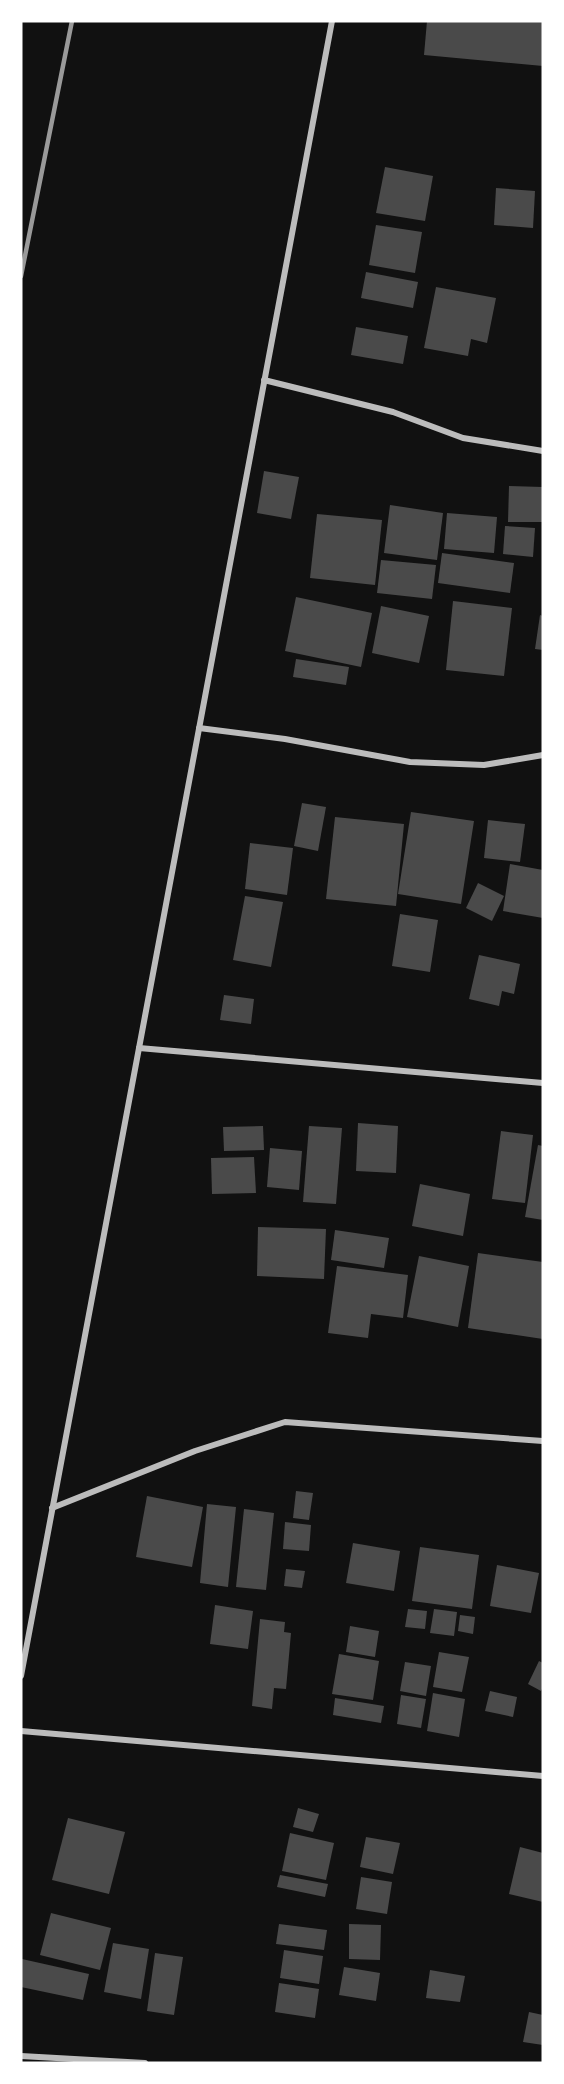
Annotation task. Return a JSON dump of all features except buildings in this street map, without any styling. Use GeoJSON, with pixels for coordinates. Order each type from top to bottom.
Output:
{"type":"FeatureCollection","features":[{"type":"Feature","properties":{"kind":"street"},"geometry":{"type":"LineString","coordinates":[[21,1676],[332,21]]}},
{"type":"Feature","properties":{"kind":"street"},"geometry":{"type":"LineString","coordinates":[[264,380],[393,412],[463,438],[543,451]]}},
{"type":"Feature","properties":{"kind":"street"},"geometry":{"type":"LineString","coordinates":[[199,728],[285,739],[410,762],[484,765],[543,755]]}},
{"type":"Feature","properties":{"kind":"street"},"geometry":{"type":"LineString","coordinates":[[139,1048],[543,1083]]}},
{"type":"Feature","properties":{"kind":"street"},"geometry":{"type":"LineString","coordinates":[[52,1508],[195,1450],[285,1422],[543,1441]]}},
{"type":"Feature","properties":{"kind":"street"},"geometry":{"type":"LineString","coordinates":[[21,1731],[543,1776]]}},
{"type":"Feature","properties":{"kind":"street"},"geometry":{"type":"LineString","coordinates":[[21,2056],[145,2063]]}},
{"type":"Feature","properties":{"kind":"railway"},"geometry":{"type":"LineString","coordinates":[[21,276],[72,21]]}}]}
